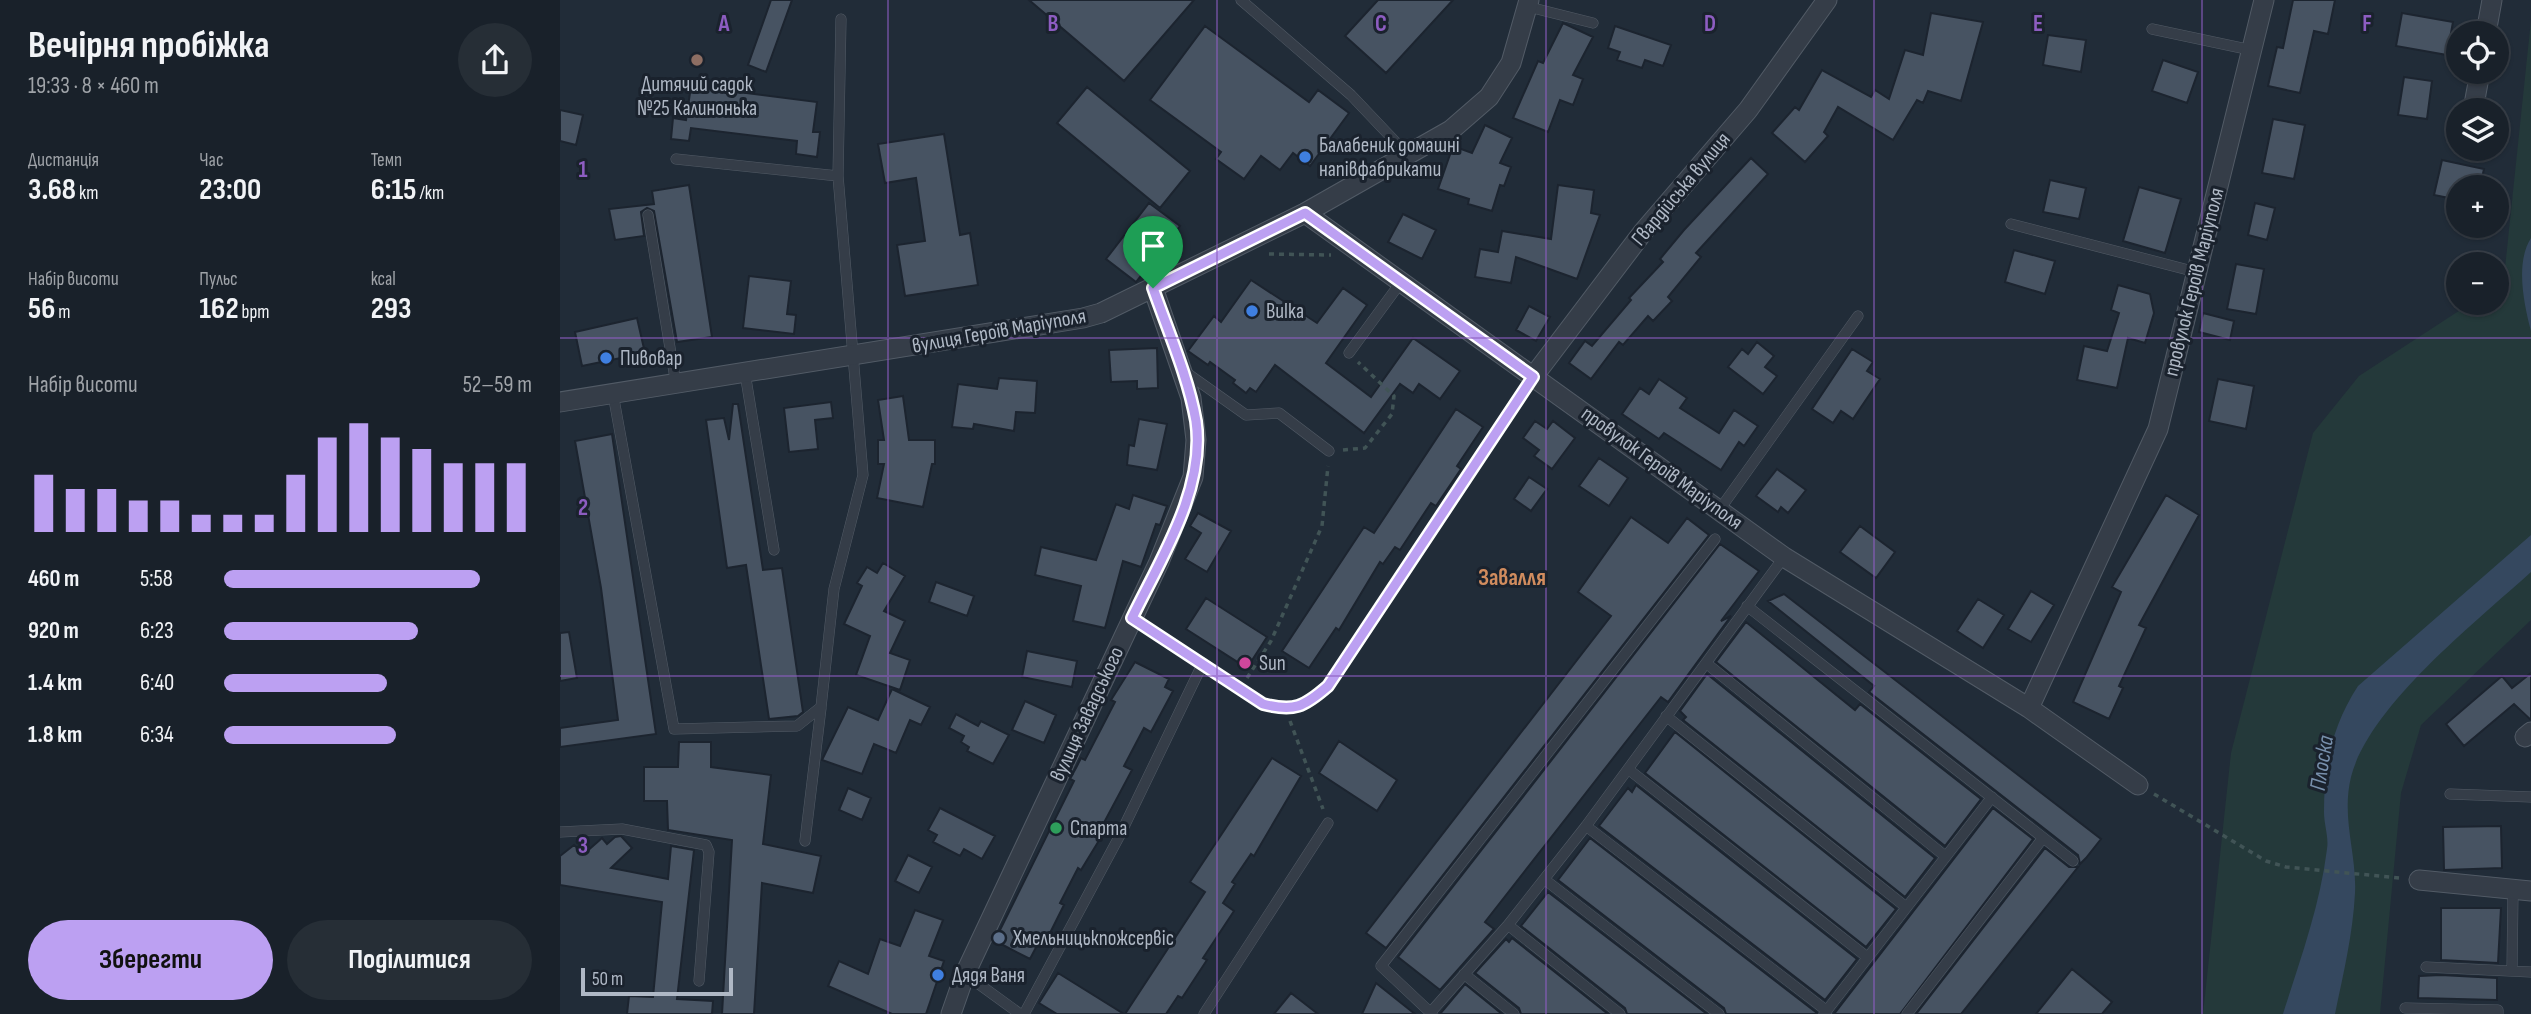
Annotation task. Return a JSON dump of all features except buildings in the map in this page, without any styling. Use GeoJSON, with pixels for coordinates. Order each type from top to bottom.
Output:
{"type":"FeatureCollection","features":[{"type":"Feature","properties":{"kind":"street","name":"Гвардійська вулиця"},"geometry":{"type":"LineString","coordinates":[[1533,377],[1643,232],[1748,110],[1827,0]]}},
{"type":"Feature","properties":{"kind":"street","name":"провулок Героїв Маріуполя"},"geometry":{"type":"LineString","coordinates":[[2029,708],[2158,429],[2264,0]]}},
{"type":"Feature","properties":{"kind":"street"},"geometry":{"type":"LineString","coordinates":[[2488,21],[2492,0]]}},
{"type":"Feature","properties":{"kind":"street","name":"вулиця Героїв Маріуполя"},"geometry":{"type":"LineString","coordinates":[[560,402],[1083,318],[1153,288],[1305,213],[1406,153],[1451,130],[1489,97],[1511,63],[1529,3]]}},
{"type":"Feature","properties":{"kind":"street","name":"провулок Героїв Маріуполя"},"geometry":{"type":"LineString","coordinates":[[1305,213],[1784,557],[2029,708],[2138,785]]}},
{"type":"Feature","properties":{"kind":"street","name":"вулиця Завадського"},"geometry":{"type":"LineString","coordinates":[[951,1014],[965,974],[1183,507],[1193,477],[1196,423],[1181,368],[1153,288]]}},
{"type":"Feature","properties":{"kind":"street"},"geometry":{"type":"LineString","coordinates":[[2419,880],[2522,891]]}},
{"type":"Feature","properties":{"kind":"lane"},"geometry":{"type":"LineString","coordinates":[[1241,0],[1351,95],[1406,153]]}},
{"type":"Feature","properties":{"kind":"lane"},"geometry":{"type":"LineString","coordinates":[[1529,3],[1593,23]]}},
{"type":"Feature","properties":{"kind":"lane"},"geometry":{"type":"LineString","coordinates":[[805,841],[834,589],[863,475],[838,176],[841,19]]}},
{"type":"Feature","properties":{"kind":"lane"},"geometry":{"type":"LineString","coordinates":[[2152,29],[2251,50]]}},
{"type":"Feature","properties":{"kind":"lane"},"geometry":{"type":"LineString","coordinates":[[676,159],[838,176]]}},
{"type":"Feature","properties":{"kind":"lane"},"geometry":{"type":"LineString","coordinates":[[648,215],[676,384]]}},
{"type":"Feature","properties":{"kind":"lane"},"geometry":{"type":"LineString","coordinates":[[2011,223],[2196,272]]}},
{"type":"Feature","properties":{"kind":"lane"},"geometry":{"type":"LineString","coordinates":[[1349,353],[1401,282]]}},
{"type":"Feature","properties":{"kind":"lane"},"geometry":{"type":"LineString","coordinates":[[1720,509],[1858,316]]}},
{"type":"Feature","properties":{"kind":"lane"},"geometry":{"type":"LineString","coordinates":[[1181,368],[1246,415],[1279,413],[1329,451]]}},
{"type":"Feature","properties":{"kind":"lane"},"geometry":{"type":"LineString","coordinates":[[744,373],[774,550]]}},
{"type":"Feature","properties":{"kind":"lane"},"geometry":{"type":"LineString","coordinates":[[1132,618],[1263,704],[1285,709],[1309,703],[1328,686],[1533,377]]}},
{"type":"Feature","properties":{"kind":"lane"},"geometry":{"type":"LineString","coordinates":[[613,394],[674,729],[797,726],[821,707]]}},
{"type":"Feature","properties":{"kind":"lane"},"geometry":{"type":"LineString","coordinates":[[1715,539],[1381,966],[1431,1013],[1508,925],[1586,826],[1784,557]]}},
{"type":"Feature","properties":{"kind":"lane"},"geometry":{"type":"LineString","coordinates":[[1747,606],[2073,861]]}},
{"type":"Feature","properties":{"kind":"lane"},"geometry":{"type":"LineString","coordinates":[[965,974],[1022,1014],[1119,837],[1202,663]]}},
{"type":"Feature","properties":{"kind":"lane"},"geometry":{"type":"LineString","coordinates":[[1706,663],[1945,856]]}},
{"type":"Feature","properties":{"kind":"lane"},"geometry":{"type":"LineString","coordinates":[[1666,716],[1906,908]]}},
{"type":"Feature","properties":{"kind":"lane"},"geometry":{"type":"LineString","coordinates":[[1628,769],[1867,957]]}},
{"type":"Feature","properties":{"kind":"lane"},"geometry":{"type":"LineString","coordinates":[[2450,794],[2531,797]]}},
{"type":"Feature","properties":{"kind":"lane"},"geometry":{"type":"LineString","coordinates":[[1586,826],[1826,1012],[1992,797]]}},
{"type":"Feature","properties":{"kind":"lane"},"geometry":{"type":"LineString","coordinates":[[1204,1014],[1328,823]]}},
{"type":"Feature","properties":{"kind":"lane"},"geometry":{"type":"LineString","coordinates":[[560,832],[622,829],[706,845],[709,852],[699,981]]}},
{"type":"Feature","properties":{"kind":"lane"},"geometry":{"type":"LineString","coordinates":[[1907,1014],[2043,838]]}},
{"type":"Feature","properties":{"kind":"lane"},"geometry":{"type":"LineString","coordinates":[[1544,879],[1719,1014]]}},
{"type":"Feature","properties":{"kind":"lane"},"geometry":{"type":"LineString","coordinates":[[2512,971],[2522,891]]}},
{"type":"Feature","properties":{"kind":"lane"},"geometry":{"type":"LineString","coordinates":[[1508,925],[1620,1014]]}},
{"type":"Feature","properties":{"kind":"lane"},"geometry":{"type":"LineString","coordinates":[[2426,967],[2531,972]]}},
{"type":"Feature","properties":{"kind":"lane"},"geometry":{"type":"LineString","coordinates":[[1464,974],[1514,1014]]}},
{"type":"Feature","properties":{"kind":"lane"},"geometry":{"type":"LineString","coordinates":[[2405,1007],[2498,1010],[2498,1014]]}},
{"type":"Feature","properties":{"kind":"path"},"geometry":{"type":"LineString","coordinates":[[1266,254],[1365,256]]}},
{"type":"Feature","properties":{"kind":"path"},"geometry":{"type":"LineString","coordinates":[[1241,689],[1271,641],[1322,526],[1329,451],[1365,448],[1392,414],[1394,396],[1349,353]]}},
{"type":"Feature","properties":{"kind":"path"},"geometry":{"type":"LineString","coordinates":[[1285,709],[1328,823]]}},
{"type":"Feature","properties":{"kind":"path"},"geometry":{"type":"LineString","coordinates":[[2138,785],[2266,862],[2314,870],[2419,880]]}},
{"type":"Feature","properties":{"kind":"green space"},"geometry":{"type":"Polygon","coordinates":[[[2531,20],[2531,620],[2421,725],[2401,793],[2380,1014],[2203,1014],[2231,753],[2313,433],[2359,376],[2453,315],[2509,315],[2509,252],[2507,252],[2531,20]]]}},
{"type":"Feature","properties":{"kind":"water"},"geometry":{"type":"Polygon","coordinates":[[[2531,238],[2531,331],[2522,271],[2526,248],[2531,238]]]}},
{"type":"Feature","properties":{"kind":"water"},"geometry":{"type":"Polygon","coordinates":[[[2531,535],[2531,572],[2455,640],[2401,694],[2362,750],[2348,792],[2355,893],[2350,939],[2335,1014],[2283,1014],[2320,891],[2327,844],[2324,812],[2328,762],[2336,731],[2349,701],[2358,686],[2531,535]]]}},
{"type":"Feature","properties":{"kind":"place","name":"Дитячий садок №25 Калинонька"},"geometry":{"type":"Point","coordinates":[697,60]}},
{"type":"Feature","properties":{"kind":"place","name":"Балабеник домашні напівфабрикати"},"geometry":{"type":"Point","coordinates":[1305,157]}},
{"type":"Feature","properties":{"kind":"place","name":"Bulka"},"geometry":{"type":"Point","coordinates":[1252,311]}},
{"type":"Feature","properties":{"kind":"place","name":"Пивовар"},"geometry":{"type":"Point","coordinates":[606,358]}},
{"type":"Feature","properties":{"kind":"place","name":"Sun"},"geometry":{"type":"Point","coordinates":[1245,663]}},
{"type":"Feature","properties":{"kind":"place","name":"Спарта"},"geometry":{"type":"Point","coordinates":[1056,828]}},
{"type":"Feature","properties":{"kind":"place","name":"Хмельницькпожсервіс"},"geometry":{"type":"Point","coordinates":[999,938]}},
{"type":"Feature","properties":{"kind":"place","name":"Дядя Ваня"},"geometry":{"type":"Point","coordinates":[938,975]}},
{"type":"Feature","properties":{"kind":"district","name":"Завалля"},"geometry":{"type":"Point","coordinates":[1512,578]}},
{"type":"Feature","properties":{"kind":"route"},"geometry":{"type":"LineString","coordinates":[[1305,213],[1533,377],[1328,686],[1309,703],[1285,709],[1263,704],[1132,618],[1183,507],[1193,477],[1196,440],[1191,398],[1153,288],[1305,213]]}},
{"type":"Feature","properties":{"kind":"water label","name":"Плоска"},"geometry":{"type":"Point","coordinates":[2322,763]}}]}
